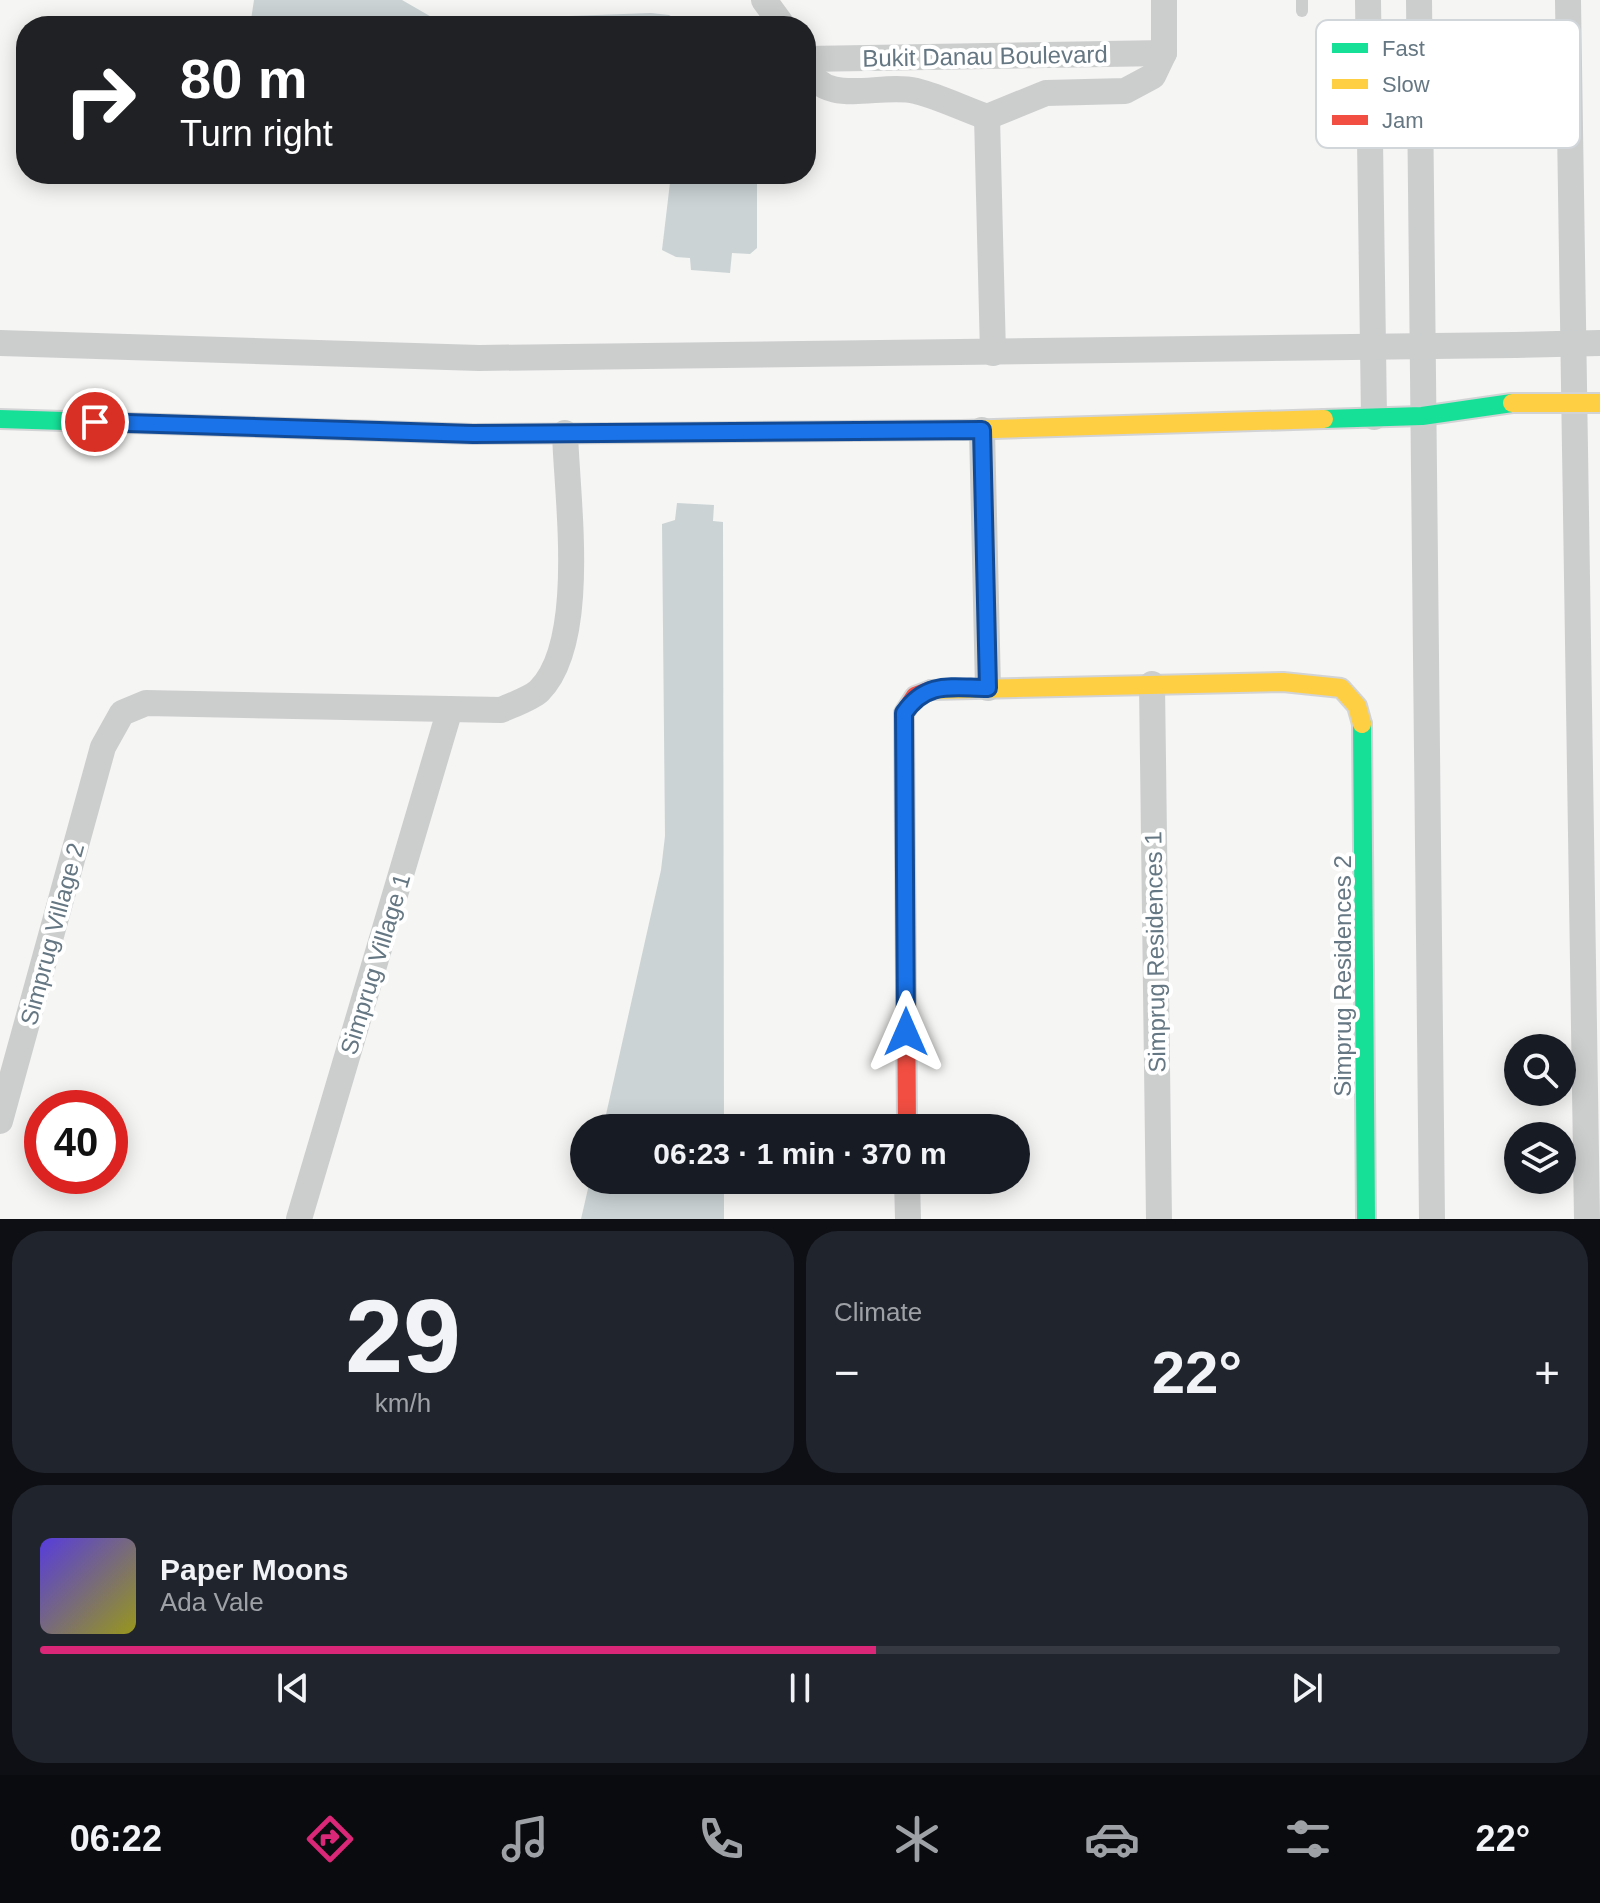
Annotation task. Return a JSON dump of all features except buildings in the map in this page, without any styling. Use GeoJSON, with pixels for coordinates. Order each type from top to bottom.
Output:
{"type":"FeatureCollection","features":[{"type":"Feature","properties":{"kind":"street"},"geometry":{"type":"LineString","coordinates":[[816,82],[829,90],[914,90],[987,117],[1046,93],[1125,91],[1153,76],[1164,53],[1164,0]]}},
{"type":"Feature","properties":{"kind":"street"},"geometry":{"type":"LineString","coordinates":[[1368,0],[1368,20]]}},
{"type":"Feature","properties":{"kind":"street"},"geometry":{"type":"LineString","coordinates":[[1419,0],[1419,20]]}},
{"type":"Feature","properties":{"kind":"street"},"geometry":{"type":"LineString","coordinates":[[1568,0],[1568,20]]}},
{"type":"Feature","properties":{"kind":"street","name":"Bukit Danau Boulevard"},"geometry":{"type":"LineString","coordinates":[[816,59],[1164,53]]}},
{"type":"Feature","properties":{"kind":"street"},"geometry":{"type":"LineString","coordinates":[[987,117],[993,353]]}},
{"type":"Feature","properties":{"kind":"street"},"geometry":{"type":"LineString","coordinates":[[1370,148],[1374,417]]}},
{"type":"Feature","properties":{"kind":"street"},"geometry":{"type":"LineString","coordinates":[[1420,148],[1432,1219]]}},
{"type":"Feature","properties":{"kind":"street"},"geometry":{"type":"LineString","coordinates":[[1570,148],[1587,1219]]}},
{"type":"Feature","properties":{"kind":"street"},"geometry":{"type":"LineString","coordinates":[[0,343],[479,358],[1600,343]]}},
{"type":"Feature","properties":{"kind":"street"},"geometry":{"type":"LineString","coordinates":[[0,419],[473,434],[982,430],[1422,416],[1512,403],[1600,403]]}},
{"type":"Feature","properties":{"kind":"street"},"geometry":{"type":"LineString","coordinates":[[982,430],[988,688]]}},
{"type":"Feature","properties":{"kind":"street","name":"Simprug Village 2"},"geometry":{"type":"LineString","coordinates":[[0,1121],[103,747],[122,713],[146,703],[501,710],[538,692],[562,657],[570,616],[565,433]]}},
{"type":"Feature","properties":{"kind":"street","name":"Simprug Residences 2"},"geometry":{"type":"LineString","coordinates":[[1152,684],[1283,682],[1341,688],[1357,706],[1365,734],[1367,1218]]}},
{"type":"Feature","properties":{"kind":"street"},"geometry":{"type":"LineString","coordinates":[[907,1114],[904,713],[915,696],[938,688],[1152,684]]}},
{"type":"Feature","properties":{"kind":"street","name":"Simprug Residences 1"},"geometry":{"type":"LineString","coordinates":[[1152,684],[1159,1219]]}},
{"type":"Feature","properties":{"kind":"street","name":"Simprug Village 1"},"geometry":{"type":"LineString","coordinates":[[299,1219],[450,709]]}},
{"type":"Feature","properties":{"kind":"street"},"geometry":{"type":"LineString","coordinates":[[907,1194],[908,1219]]}},
{"type":"Feature","properties":{"kind":"shaded area"},"geometry":{"type":"Polygon","coordinates":[[[254,0],[402,0],[430,16],[252,16],[254,0]]]}},
{"type":"Feature","properties":{"kind":"shaded area"},"geometry":{"type":"Polygon","coordinates":[[[651,13],[671,16],[567,16],[651,13]]]}},
{"type":"Feature","properties":{"kind":"shaded area"},"geometry":{"type":"Polygon","coordinates":[[[670,184],[757,184],[757,248],[750,254],[732,253],[730,273],[691,270],[690,258],[676,257],[662,250],[670,184]]]}},
{"type":"Feature","properties":{"kind":"shaded area"},"geometry":{"type":"Polygon","coordinates":[[[677,503],[714,505],[713,521],[723,522],[724,1114],[606,1114],[661,870],[665,836],[662,524],[675,520],[677,503]]]}},
{"type":"Feature","properties":{"kind":"shaded area"},"geometry":{"type":"Polygon","coordinates":[[[587,1194],[724,1194],[724,1219],[581,1219],[587,1194]]]}},
{"type":"Feature","properties":{"kind":"traffic: fast"},"geometry":{"type":"LineString","coordinates":[[1324,419],[1422,416],[1512,403]]}},
{"type":"Feature","properties":{"kind":"traffic: fast"},"geometry":{"type":"LineString","coordinates":[[0,419],[473,434],[637,433]]}},
{"type":"Feature","properties":{"kind":"traffic: fast"},"geometry":{"type":"LineString","coordinates":[[1362,724],[1366,1219]]}},
{"type":"Feature","properties":{"kind":"traffic: slow"},"geometry":{"type":"LineString","coordinates":[[1512,403],[1600,403]]}},
{"type":"Feature","properties":{"kind":"traffic: slow"},"geometry":{"type":"LineString","coordinates":[[962,430],[1324,419]]}},
{"type":"Feature","properties":{"kind":"traffic: slow"},"geometry":{"type":"LineString","coordinates":[[931,690],[1283,682],[1341,688],[1357,706],[1362,724]]}},
{"type":"Feature","properties":{"kind":"traffic: jam"},"geometry":{"type":"LineString","coordinates":[[637,433],[962,430]]}},
{"type":"Feature","properties":{"kind":"traffic: jam"},"geometry":{"type":"LineString","coordinates":[[907,1114],[904,713],[915,696],[931,690]]}},
{"type":"Feature","properties":{"kind":"route"},"geometry":{"type":"LineString","coordinates":[[95,422],[473,434],[982,430],[988,688],[938,688],[915,696],[904,713],[906,1032]]}}]}
